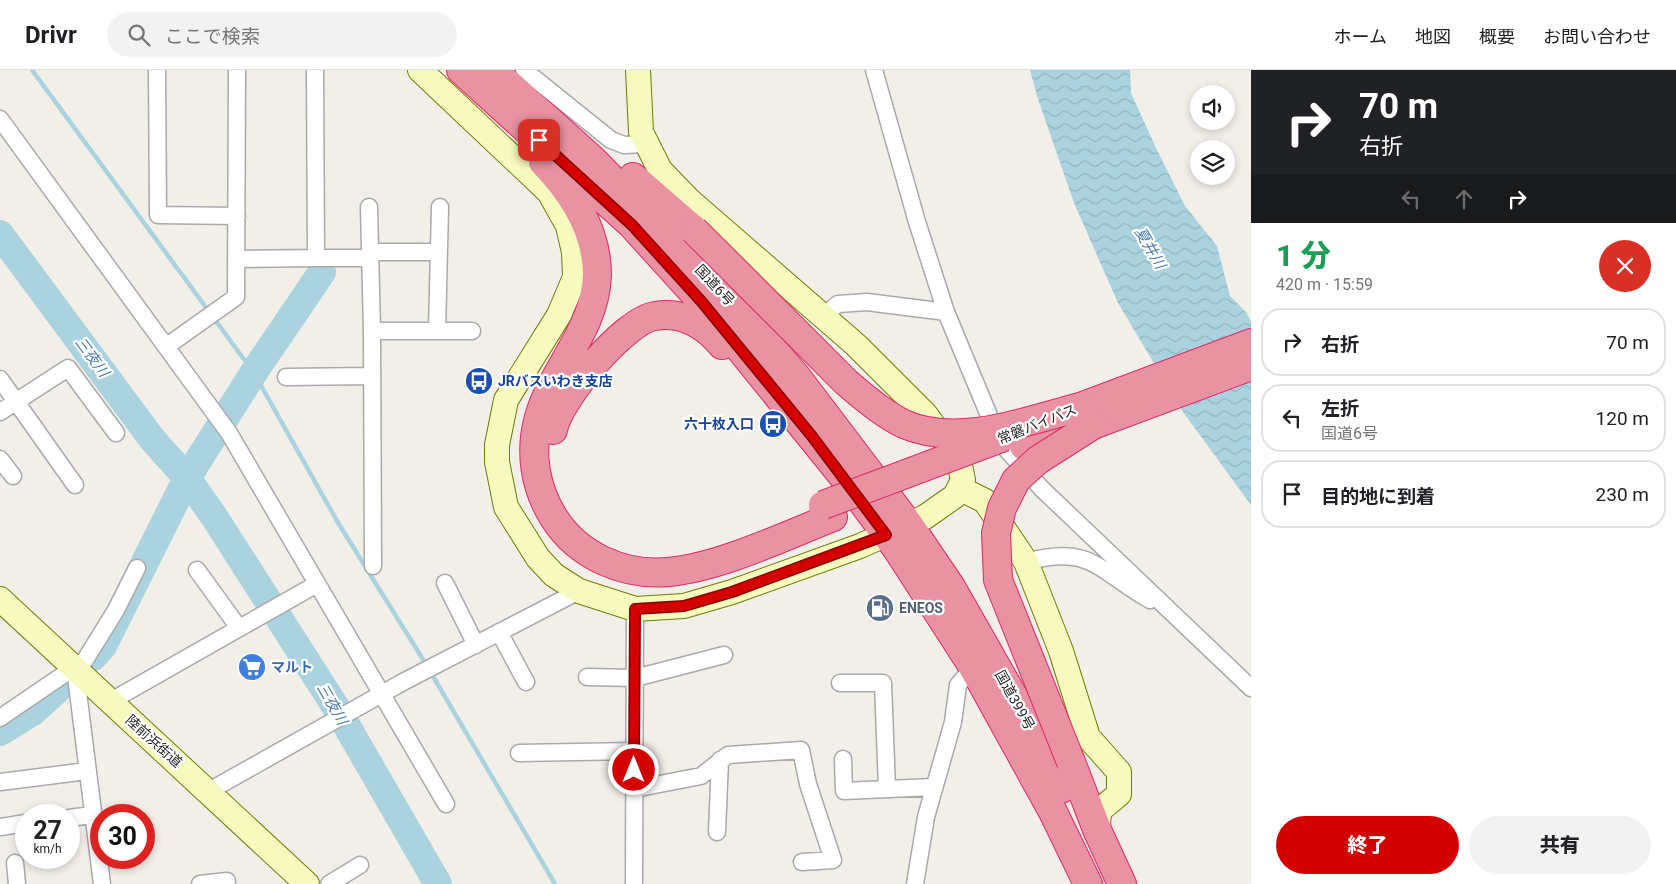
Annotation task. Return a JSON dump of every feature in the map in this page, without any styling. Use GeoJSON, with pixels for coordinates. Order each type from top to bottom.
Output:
{"type":"FeatureCollection","features":[{"type":"Feature","properties":{"kind":"highway"},"geometry":{"type":"LineString","coordinates":[[445,70],[552,171],[574,200],[590,234],[596,267],[595,292],[583,327],[548,392],[539,416],[534,439],[534,462],[538,484],[549,510],[561,529],[578,546],[605,562],[638,572],[668,572],[701,566],[828,511]]}},
{"type":"Feature","properties":{"kind":"highway","name":"国道6号"},"geometry":{"type":"LineString","coordinates":[[461,70],[632,225],[701,301],[846,480],[898,530]]}},
{"type":"Feature","properties":{"kind":"highway","name":"国道6号"},"geometry":{"type":"LineString","coordinates":[[493,70],[594,161],[757,331],[796,376],[898,530]]}},
{"type":"Feature","properties":{"kind":"highway"},"geometry":{"type":"LineString","coordinates":[[503,70],[556,110],[694,230],[864,398],[904,424],[923,430],[946,433],[974,432],[1011,425],[1086,416]]}},
{"type":"Feature","properties":{"kind":"highway"},"geometry":{"type":"LineString","coordinates":[[828,511],[699,550],[667,555],[647,555],[627,551],[611,546],[591,533],[570,514],[560,493],[555,474],[552,452],[553,427],[564,402],[578,382],[629,330],[653,316],[675,315],[697,322],[713,335],[846,480]]}},
{"type":"Feature","properties":{"kind":"highway","name":"常磐バイパス"},"geometry":{"type":"LineString","coordinates":[[828,511],[1024,446],[1086,416],[1251,343]]}},
{"type":"Feature","properties":{"kind":"highway","name":"常磐バイパス"},"geometry":{"type":"LineString","coordinates":[[1086,416],[1251,366]]}},
{"type":"Feature","properties":{"kind":"highway"},"geometry":{"type":"LineString","coordinates":[[1086,416],[1016,480],[1002,508],[996,533],[998,580],[1071,762],[1094,799],[1098,832],[1122,884]]}},
{"type":"Feature","properties":{"kind":"highway","name":"国道399号"},"geometry":{"type":"LineString","coordinates":[[898,530],[1053,812],[1088,884]]}},
{"type":"Feature","properties":{"kind":"highway","name":"国道399号"},"geometry":{"type":"LineString","coordinates":[[898,530],[951,587],[1028,722],[1107,884]]}},
{"type":"Feature","properties":{"kind":"street"},"geometry":{"type":"LineString","coordinates":[[157,70],[158,215],[237,216]]}},
{"type":"Feature","properties":{"kind":"street"},"geometry":{"type":"LineString","coordinates":[[167,346],[236,297],[238,259],[237,70]]}},
{"type":"Feature","properties":{"kind":"street"},"geometry":{"type":"LineString","coordinates":[[316,70],[316,258]]}},
{"type":"Feature","properties":{"kind":"street"},"geometry":{"type":"LineString","coordinates":[[420,70],[510,152],[549,192],[568,226],[574,252],[575,276],[559,316],[506,400],[496,445],[497,462],[506,507],[538,558],[554,575],[579,591],[635,609],[684,606],[732,592],[898,530],[925,518],[955,496],[963,480],[959,461],[926,415],[856,345],[689,200],[660,170],[641,132],[638,70]]}},
{"type":"Feature","properties":{"kind":"street"},"geometry":{"type":"LineString","coordinates":[[524,70],[610,140],[624,145],[646,144]]}},
{"type":"Feature","properties":{"kind":"street"},"geometry":{"type":"LineString","coordinates":[[874,70],[917,222],[946,312],[1000,442],[1041,488],[1251,688]]}},
{"type":"Feature","properties":{"kind":"street"},"geometry":{"type":"LineString","coordinates":[[0,119],[229,433],[381,696],[446,804]]}},
{"type":"Feature","properties":{"kind":"street"},"geometry":{"type":"LineString","coordinates":[[369,207],[372,331],[373,566]]}},
{"type":"Feature","properties":{"kind":"street"},"geometry":{"type":"LineString","coordinates":[[437,331],[440,207]]}},
{"type":"Feature","properties":{"kind":"street"},"geometry":{"type":"LineString","coordinates":[[238,259],[316,258],[438,252]]}},
{"type":"Feature","properties":{"kind":"street"},"geometry":{"type":"LineString","coordinates":[[822,317],[838,304],[867,302],[946,312]]}},
{"type":"Feature","properties":{"kind":"street"},"geometry":{"type":"LineString","coordinates":[[372,331],[472,331]]}},
{"type":"Feature","properties":{"kind":"street"},"geometry":{"type":"LineString","coordinates":[[0,412],[68,368],[116,433]]}},
{"type":"Feature","properties":{"kind":"street"},"geometry":{"type":"LineString","coordinates":[[286,376],[372,376]]}},
{"type":"Feature","properties":{"kind":"street"},"geometry":{"type":"LineString","coordinates":[[0,379],[74,485]]}},
{"type":"Feature","properties":{"kind":"street"},"geometry":{"type":"LineString","coordinates":[[0,459],[13,476]]}},
{"type":"Feature","properties":{"kind":"street"},"geometry":{"type":"LineString","coordinates":[[959,488],[985,501],[1026,562],[1062,651],[1088,737],[1119,772],[1119,794],[1111,802],[1094,799]]}},
{"type":"Feature","properties":{"kind":"street"},"geometry":{"type":"LineString","coordinates":[[1026,562],[1051,555],[1079,556],[1103,569],[1128,588],[1170,612]]}},
{"type":"Feature","properties":{"kind":"street"},"geometry":{"type":"LineString","coordinates":[[0,718],[85,660],[116,610],[137,568]]}},
{"type":"Feature","properties":{"kind":"street"},"geometry":{"type":"LineString","coordinates":[[198,570],[239,628]]}},
{"type":"Feature","properties":{"kind":"street"},"geometry":{"type":"LineString","coordinates":[[445,583],[476,645]]}},
{"type":"Feature","properties":{"kind":"street"},"geometry":{"type":"LineString","coordinates":[[111,701],[317,584]]}},
{"type":"Feature","properties":{"kind":"street"},"geometry":{"type":"LineString","coordinates":[[209,791],[429,668],[579,591]]}},
{"type":"Feature","properties":{"kind":"street","name":"陸前浜街道"},"geometry":{"type":"LineString","coordinates":[[0,599],[307,884]]}},
{"type":"Feature","properties":{"kind":"street"},"geometry":{"type":"LineString","coordinates":[[634,884],[635,609]]}},
{"type":"Feature","properties":{"kind":"street"},"geometry":{"type":"LineString","coordinates":[[499,632],[526,682]]}},
{"type":"Feature","properties":{"kind":"street"},"geometry":{"type":"LineString","coordinates":[[587,677],[634,678],[724,655]]}},
{"type":"Feature","properties":{"kind":"street"},"geometry":{"type":"LineString","coordinates":[[915,884],[917,859],[933,787],[953,722],[958,684],[974,667]]}},
{"type":"Feature","properties":{"kind":"street"},"geometry":{"type":"LineString","coordinates":[[75,668],[91,804]]}},
{"type":"Feature","properties":{"kind":"street"},"geometry":{"type":"LineString","coordinates":[[840,683],[883,683],[887,789]]}},
{"type":"Feature","properties":{"kind":"street"},"geometry":{"type":"LineString","coordinates":[[634,789],[700,776],[728,755],[801,750],[808,784],[833,860],[802,862]]}},
{"type":"Feature","properties":{"kind":"street"},"geometry":{"type":"LineString","coordinates":[[520,753],[634,751]]}},
{"type":"Feature","properties":{"kind":"street"},"geometry":{"type":"LineString","coordinates":[[843,759],[844,791],[933,787]]}},
{"type":"Feature","properties":{"kind":"street"},"geometry":{"type":"LineString","coordinates":[[717,832],[720,760]]}},
{"type":"Feature","properties":{"kind":"street"},"geometry":{"type":"LineString","coordinates":[[0,782],[87,771]]}},
{"type":"Feature","properties":{"kind":"street"},"geometry":{"type":"LineString","coordinates":[[0,827],[15,825]]}},
{"type":"Feature","properties":{"kind":"street"},"geometry":{"type":"LineString","coordinates":[[329,884],[360,865]]}},
{"type":"Feature","properties":{"kind":"street"},"geometry":{"type":"LineString","coordinates":[[16,869],[17,884]]}},
{"type":"Feature","properties":{"kind":"street"},"geometry":{"type":"LineString","coordinates":[[100,869],[102,884]]}},
{"type":"Feature","properties":{"kind":"street"},"geometry":{"type":"LineString","coordinates":[[200,884],[227,881]]}},
{"type":"Feature","properties":{"kind":"water","name":"夏井川"},"geometry":{"type":"Polygon","coordinates":[[[1030,70],[1130,70],[1131,93],[1156,148],[1185,206],[1217,246],[1230,296],[1246,312],[1251,322],[1251,505],[1183,412],[1118,303],[1074,203],[1038,99],[1030,70]]]}},
{"type":"Feature","properties":{"kind":"waterway"},"geometry":{"type":"LineString","coordinates":[[32,70],[254,373],[337,521],[427,666]]}},
{"type":"Feature","properties":{"kind":"waterway","name":"三夜川"},"geometry":{"type":"LineString","coordinates":[[0,234],[152,439],[187,478],[215,518],[337,709],[438,884]]}},
{"type":"Feature","properties":{"kind":"waterway","name":"三夜川"},"geometry":{"type":"LineString","coordinates":[[93,657],[103,646],[187,478],[258,366],[322,272]]}},
{"type":"Feature","properties":{"kind":"waterway"},"geometry":{"type":"LineString","coordinates":[[431,673],[555,884]]}},
{"type":"Feature","properties":{"kind":"waterway","name":"三夜川"},"geometry":{"type":"LineString","coordinates":[[0,732],[34,711],[68,680]]}},
{"type":"Feature","properties":{"kind":"place","name":"JRバスいわき支店"},"geometry":{"type":"Point","coordinates":[479,381]}},
{"type":"Feature","properties":{"kind":"place","name":"六十枚入口"},"geometry":{"type":"Point","coordinates":[773,424]}},
{"type":"Feature","properties":{"kind":"place","name":"ENEOS"},"geometry":{"type":"Point","coordinates":[880,608]}},
{"type":"Feature","properties":{"kind":"place","name":"マルト"},"geometry":{"type":"Point","coordinates":[252,667]}},
{"type":"Feature","properties":{"kind":"route"},"geometry":{"type":"LineString","coordinates":[[539,140],[632,225],[701,301],[811,435],[886,535],[860,546],[786,570],[732,592],[684,606],[635,609],[634,770]]}}]}
